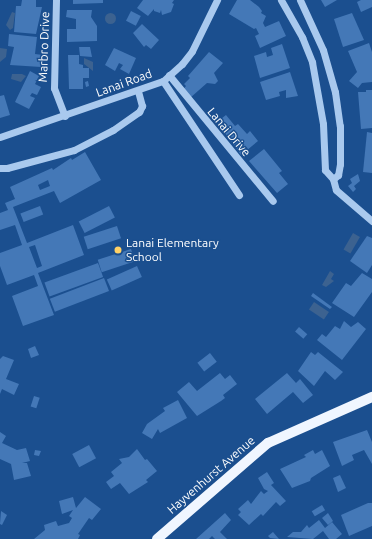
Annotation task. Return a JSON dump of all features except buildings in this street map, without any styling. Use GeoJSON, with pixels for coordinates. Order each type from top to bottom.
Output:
{"type":"FeatureCollection","features":[{"type":"Feature","properties":{"kind":"main road","name":"Hayvenhurst Avenue"},"geometry":{"type":"LineString","coordinates":[[157,539],[268,443],[372,397]]}},
{"type":"Feature","properties":{"kind":"street","name":"Marbro Drive"},"geometry":{"type":"LineString","coordinates":[[56,0],[54,88],[65,116]]}},
{"type":"Feature","properties":{"kind":"street","name":"Lanai Road"},"geometry":{"type":"LineString","coordinates":[[0,137],[138,91],[163,81],[192,51],[217,0]]}},
{"type":"Feature","properties":{"kind":"street"},"geometry":{"type":"LineString","coordinates":[[281,0],[302,37],[312,62],[323,124],[325,170],[333,179],[336,190],[372,221]]}},
{"type":"Feature","properties":{"kind":"street"},"geometry":{"type":"LineString","coordinates":[[300,0],[323,50],[335,92],[340,126],[340,164],[338,175],[333,179]]}},
{"type":"Feature","properties":{"kind":"street","name":"Lanai Drive"},"geometry":{"type":"LineString","coordinates":[[169,75],[274,201]]}},
{"type":"Feature","properties":{"kind":"street"},"geometry":{"type":"LineString","coordinates":[[163,81],[239,195]]}},
{"type":"Feature","properties":{"kind":"street"},"geometry":{"type":"LineString","coordinates":[[0,168],[7,168],[74,150],[113,130],[139,112],[142,106],[138,91]]}},
{"type":"Feature","properties":{"kind":"water"},"geometry":{"type":"Polygon","coordinates":[[[12,12],[15,13],[13,28],[10,30],[6,25],[12,12]]]}},
{"type":"Feature","properties":{"kind":"water"},"geometry":{"type":"Polygon","coordinates":[[[110,12],[114,14],[116,18],[114,22],[110,24],[106,22],[104,18],[106,14],[110,12]]]}},
{"type":"Feature","properties":{"kind":"water"},"geometry":{"type":"Polygon","coordinates":[[[0,48],[7,49],[6,57],[0,62],[0,48]]]}},
{"type":"Feature","properties":{"kind":"water"},"geometry":{"type":"Polygon","coordinates":[[[84,58],[93,62],[93,71],[84,64],[84,58]]]}},
{"type":"Feature","properties":{"kind":"water"},"geometry":{"type":"Polygon","coordinates":[[[12,74],[22,74],[26,76],[21,82],[11,79],[12,74]]]}},
{"type":"Feature","properties":{"kind":"water"},"geometry":{"type":"Polygon","coordinates":[[[353,233],[360,237],[350,253],[344,249],[353,233]]]}},
{"type":"Feature","properties":{"kind":"water"},"geometry":{"type":"Polygon","coordinates":[[[330,271],[334,274],[331,279],[334,281],[326,287],[322,285],[330,271]]]}},
{"type":"Feature","properties":{"kind":"water"},"geometry":{"type":"Polygon","coordinates":[[[314,302],[329,312],[324,320],[309,309],[314,302]]]}},
{"type":"Feature","properties":{"kind":"place","name":"Lanai Elementary School"},"geometry":{"type":"Point","coordinates":[118,250]}}]}
